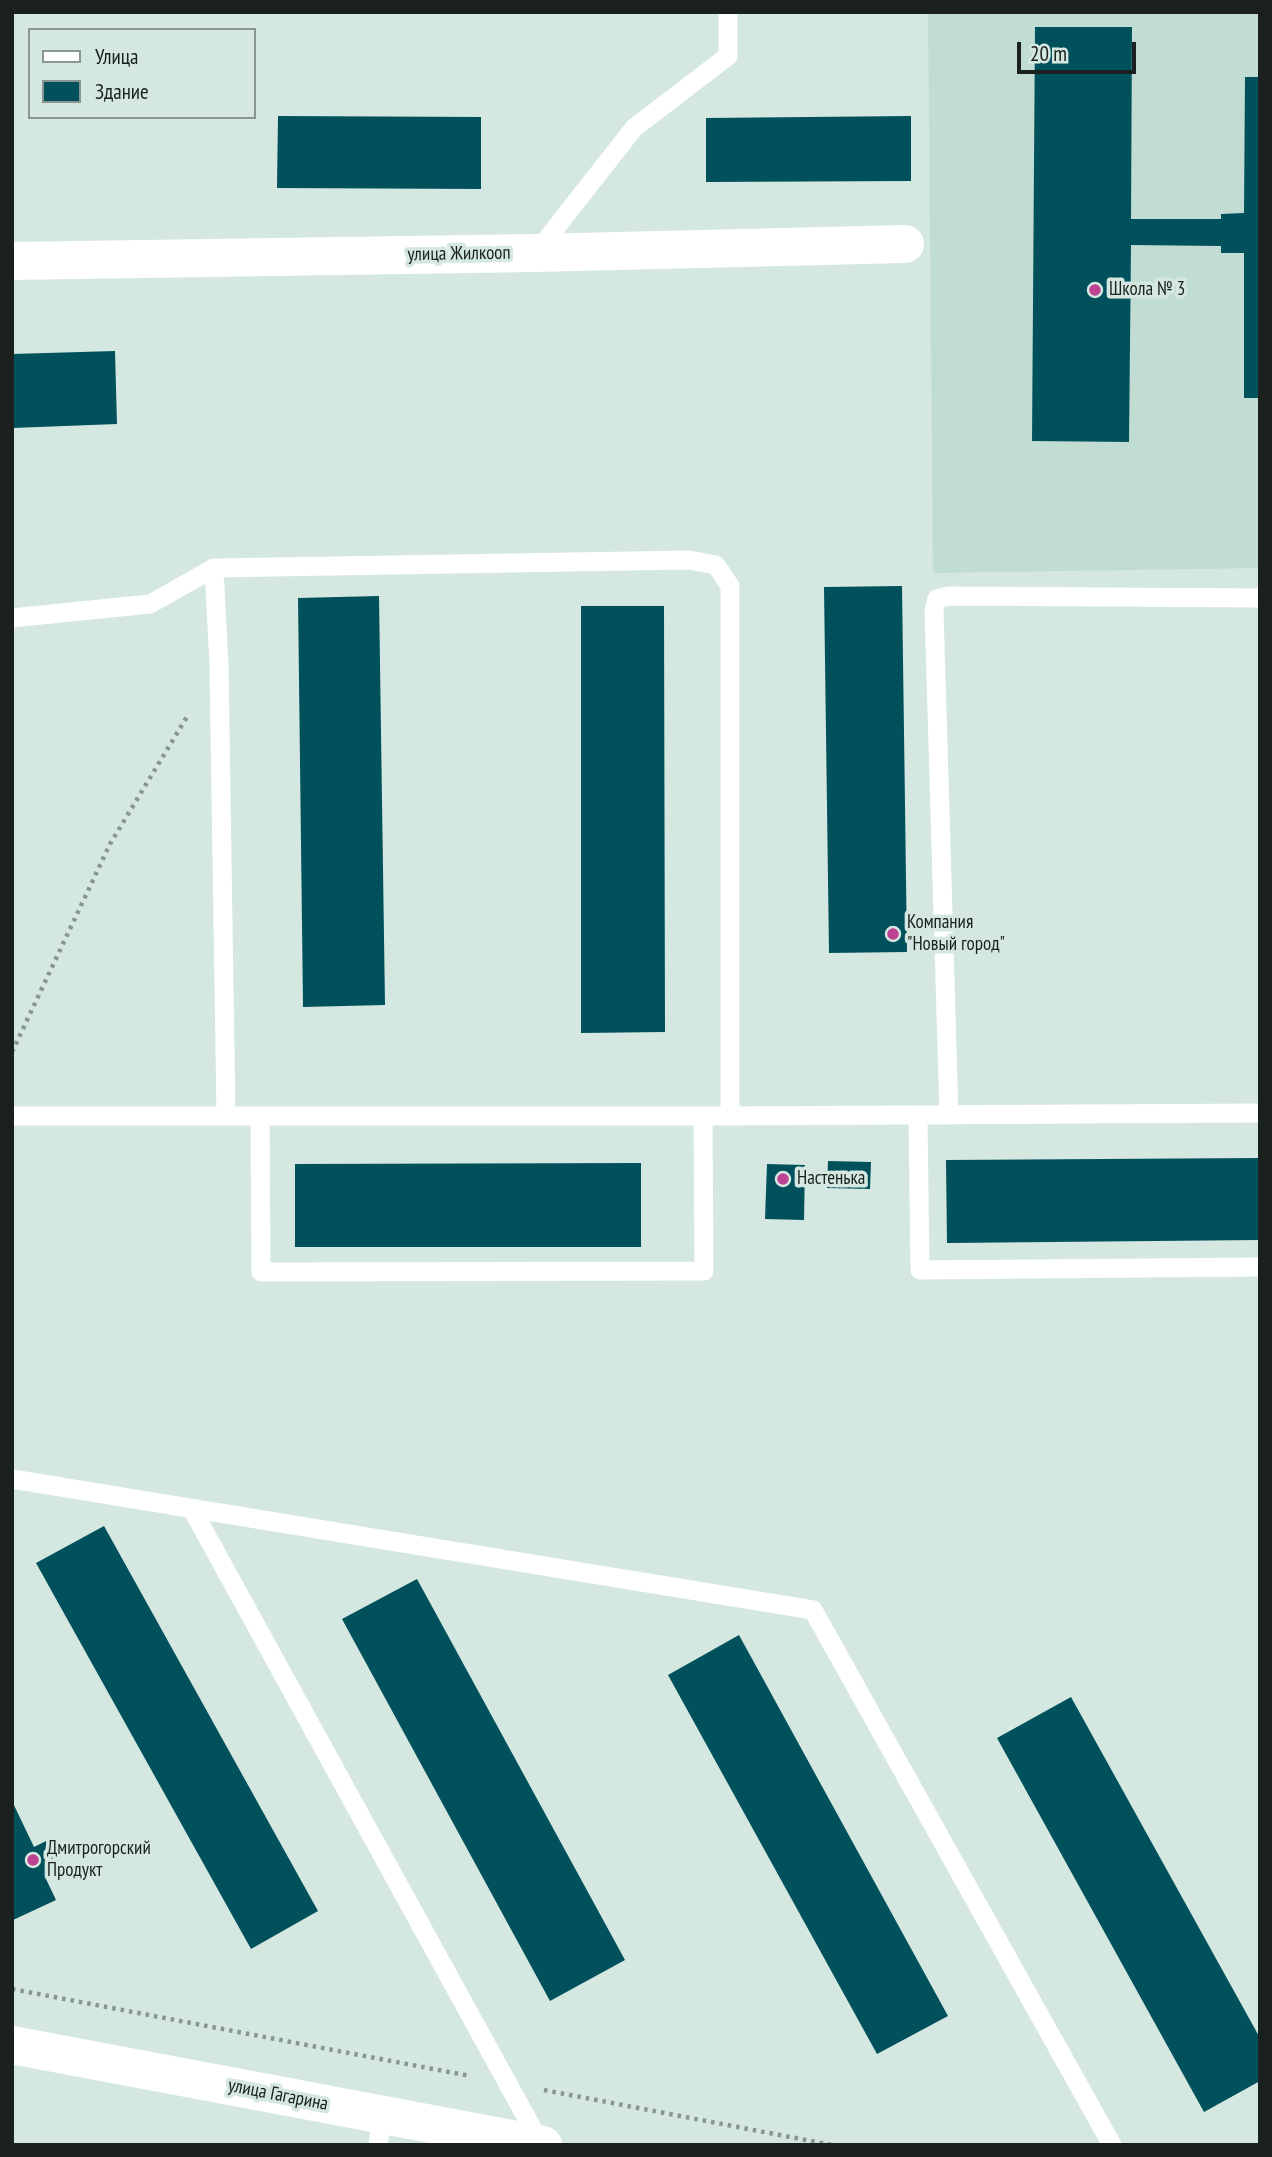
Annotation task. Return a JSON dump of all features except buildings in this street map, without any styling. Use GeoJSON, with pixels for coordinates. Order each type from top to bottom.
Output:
{"type":"FeatureCollection","features":[{"type":"Feature","properties":{"kind":"street","name":"улица Жилкооп"},"geometry":{"type":"LineString","coordinates":[[12,261],[905,244]]}},
{"type":"Feature","properties":{"kind":"street","name":"улица Гагарина"},"geometry":{"type":"LineString","coordinates":[[12,2045],[380,2130],[542,2145]]}},
{"type":"Feature","properties":{"kind":"lane"},"geometry":{"type":"LineString","coordinates":[[536,253],[634,128],[728,56],[728,12]]}},
{"type":"Feature","properties":{"kind":"lane"},"geometry":{"type":"LineString","coordinates":[[12,618],[150,604],[214,568],[689,560],[716,565],[730,586],[730,1116]]}},
{"type":"Feature","properties":{"kind":"lane"},"geometry":{"type":"LineString","coordinates":[[214,568],[219,665],[226,1116]]}},
{"type":"Feature","properties":{"kind":"lane"},"geometry":{"type":"LineString","coordinates":[[949,1115],[934,610],[937,599],[950,596],[1260,598]]}},
{"type":"Feature","properties":{"kind":"lane"},"geometry":{"type":"LineString","coordinates":[[12,1116],[1260,1113]]}},
{"type":"Feature","properties":{"kind":"lane"},"geometry":{"type":"LineString","coordinates":[[919,1115],[920,1270],[1260,1266]]}},
{"type":"Feature","properties":{"kind":"lane"},"geometry":{"type":"LineString","coordinates":[[260,1116],[261,1272],[704,1271],[702,1116]]}},
{"type":"Feature","properties":{"kind":"lane"},"geometry":{"type":"LineString","coordinates":[[12,1479],[813,1611],[1112,2145]]}},
{"type":"Feature","properties":{"kind":"lane"},"geometry":{"type":"LineString","coordinates":[[192,1509],[542,2145]]}},
{"type":"Feature","properties":{"kind":"path"},"geometry":{"type":"LineString","coordinates":[[12,1052],[110,844],[219,665]]}},
{"type":"Feature","properties":{"kind":"path"},"geometry":{"type":"LineString","coordinates":[[12,1989],[832,2145]]}},
{"type":"Feature","properties":{"kind":"shaded area","name":"Школа № 3"},"geometry":{"type":"Polygon","coordinates":[[[928,12],[1260,12],[1260,568],[933,573],[928,12]]]}},
{"type":"Feature","properties":{"kind":"place","name":"Школа № 3"},"geometry":{"type":"Point","coordinates":[1095,290]}},
{"type":"Feature","properties":{"kind":"place","name":"Компания \"Новый город\""},"geometry":{"type":"Point","coordinates":[893,934]}},
{"type":"Feature","properties":{"kind":"place","name":"Настенька"},"geometry":{"type":"Point","coordinates":[783,1179]}},
{"type":"Feature","properties":{"kind":"place","name":"Дмитрогорский Продукт"},"geometry":{"type":"Point","coordinates":[33,1860]}}]}
